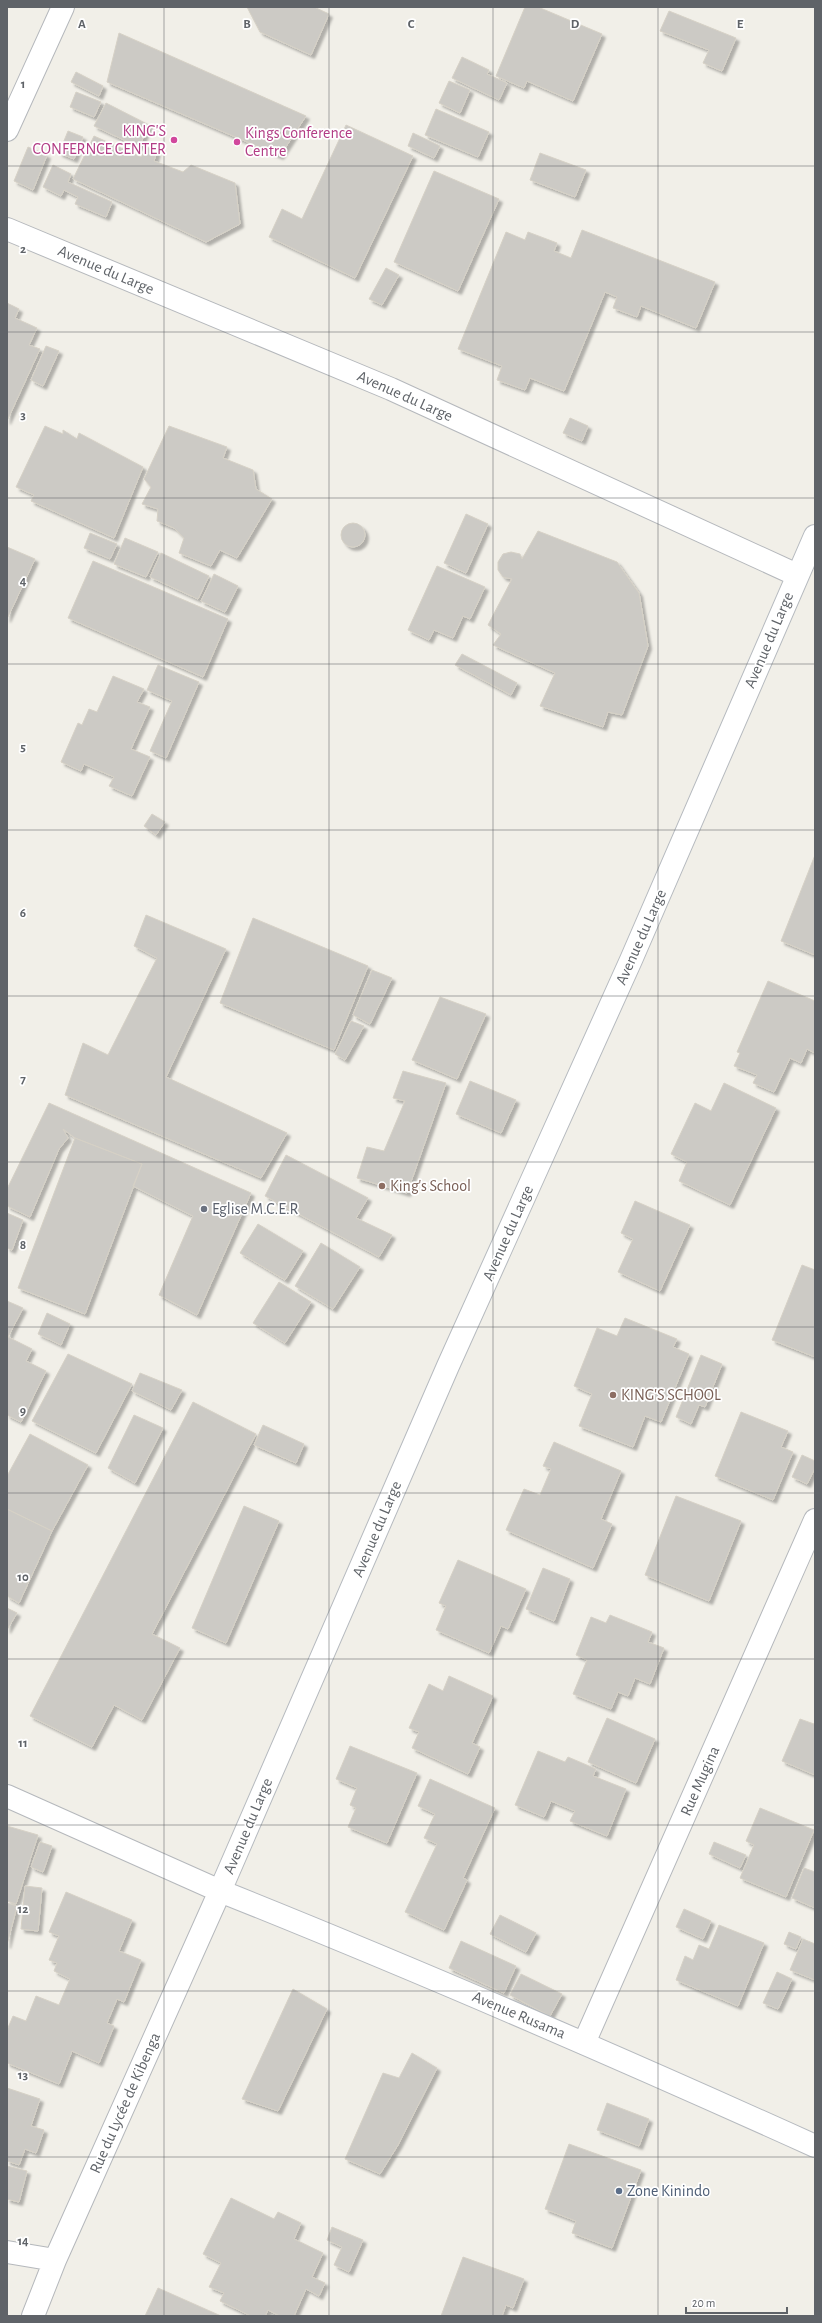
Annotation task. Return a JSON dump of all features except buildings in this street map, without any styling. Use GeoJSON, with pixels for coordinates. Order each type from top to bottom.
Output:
{"type":"FeatureCollection","features":[{"type":"Feature","properties":{"kind":"street"},"geometry":{"type":"LineString","coordinates":[[7,130],[64,7]]}},
{"type":"Feature","properties":{"kind":"street","name":"Avenue du Large"},"geometry":{"type":"LineString","coordinates":[[7,229],[391,389],[797,575]]}},
{"type":"Feature","properties":{"kind":"street","name":"Avenue du Large"},"geometry":{"type":"LineString","coordinates":[[220,1891],[451,1358],[631,960],[797,575],[814,542]]}},
{"type":"Feature","properties":{"kind":"street","name":"Rue Mugina"},"geometry":{"type":"LineString","coordinates":[[584,2042],[815,1520]]}},
{"type":"Feature","properties":{"kind":"street","name":"Avenue Rusama"},"geometry":{"type":"LineString","coordinates":[[7,1796],[220,1891],[363,1948],[584,2042],[815,2146]]}},
{"type":"Feature","properties":{"kind":"street","name":"Rue du Lycée de Kibenga"},"geometry":{"type":"LineString","coordinates":[[33,2316],[55,2260],[220,1891]]}},
{"type":"Feature","properties":{"kind":"street"},"geometry":{"type":"LineString","coordinates":[[7,2252],[55,2260]]}},
{"type":"Feature","properties":{"kind":"place","name":"KING'S CONFERNCE CENTER"},"geometry":{"type":"Point","coordinates":[174,140]}},
{"type":"Feature","properties":{"kind":"place","name":"Kings Conference Centre"},"geometry":{"type":"Point","coordinates":[237,142]}},
{"type":"Feature","properties":{"kind":"place","name":"King's School"},"geometry":{"type":"Point","coordinates":[382,1186]}},
{"type":"Feature","properties":{"kind":"place","name":"Eglise M.C.E.R"},"geometry":{"type":"Point","coordinates":[204,1209]}},
{"type":"Feature","properties":{"kind":"place","name":"KING'S SCHOOL"},"geometry":{"type":"Point","coordinates":[613,1395]}},
{"type":"Feature","properties":{"kind":"place","name":"Zone Kinindo"},"geometry":{"type":"Point","coordinates":[619,2191]}}]}
